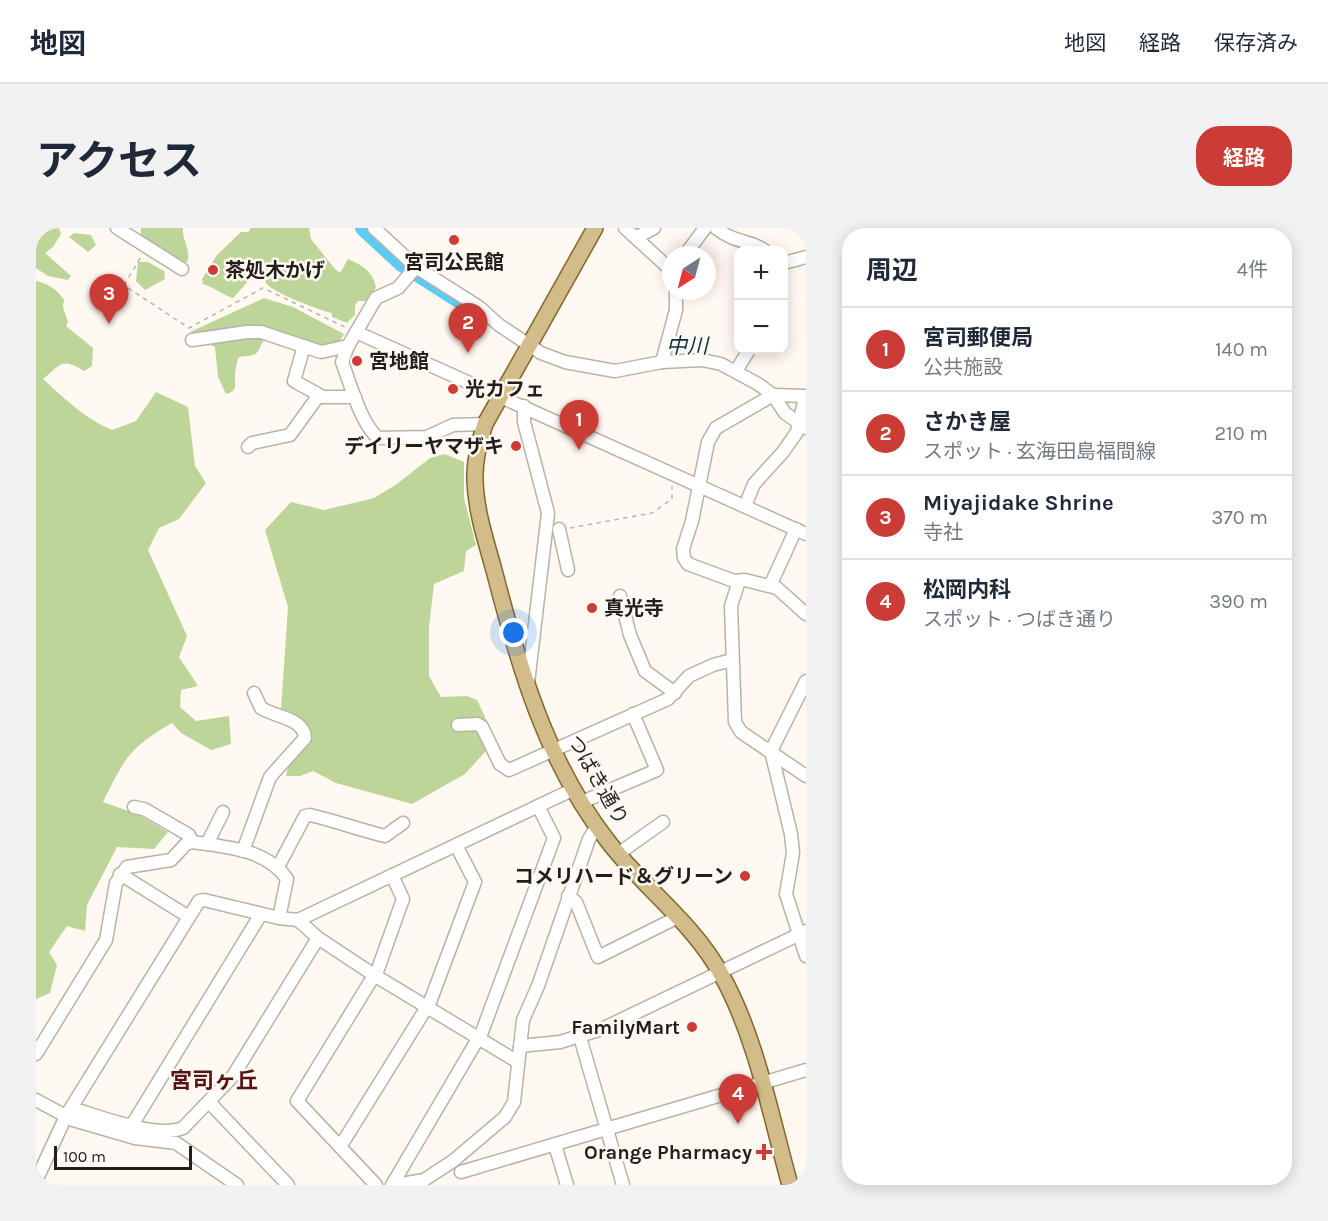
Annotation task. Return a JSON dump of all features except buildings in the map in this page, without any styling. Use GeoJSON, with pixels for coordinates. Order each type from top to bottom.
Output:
{"type":"FeatureCollection","features":[{"type":"Feature","properties":{"kind":"main road","name":"つばき通り"},"geometry":{"type":"LineString","coordinates":[[595,228],[485,424],[476,458],[476,497],[527,689],[555,750],[597,826],[618,854],[678,917],[720,972],[739,1013],[790,1185]]}},
{"type":"Feature","properties":{"kind":"street"},"geometry":{"type":"LineString","coordinates":[[117,228],[182,269]]}},
{"type":"Feature","properties":{"kind":"street"},"geometry":{"type":"LineString","coordinates":[[625,228],[662,261]]}},
{"type":"Feature","properties":{"kind":"street"},"geometry":{"type":"LineString","coordinates":[[637,237],[654,228]]}},
{"type":"Feature","properties":{"kind":"street"},"geometry":{"type":"LineString","coordinates":[[692,246],[705,228]]}},
{"type":"Feature","properties":{"kind":"street"},"geometry":{"type":"LineString","coordinates":[[716,228],[731,240],[758,246]]}},
{"type":"Feature","properties":{"kind":"street"},"geometry":{"type":"LineString","coordinates":[[377,229],[416,267],[479,307],[528,346],[565,362],[615,371],[662,362],[702,360],[736,371],[773,395],[785,413],[803,426]]}},
{"type":"Feature","properties":{"kind":"street"},"geometry":{"type":"LineString","coordinates":[[788,262],[806,257]]}},
{"type":"Feature","properties":{"kind":"street"},"geometry":{"type":"LineString","coordinates":[[416,267],[398,288],[376,298],[348,346],[342,362],[355,397],[372,434],[378,438],[427,437],[453,425],[485,424]]}},
{"type":"Feature","properties":{"kind":"street"},"geometry":{"type":"LineString","coordinates":[[662,362],[676,310],[676,300]]}},
{"type":"Feature","properties":{"kind":"street"},"geometry":{"type":"LineString","coordinates":[[192,340],[261,332],[321,352],[348,346]]}},
{"type":"Feature","properties":{"kind":"street"},"geometry":{"type":"LineString","coordinates":[[356,332],[801,532],[770,586]]}},
{"type":"Feature","properties":{"kind":"street"},"geometry":{"type":"LineString","coordinates":[[304,346],[294,381],[319,395],[355,397]]}},
{"type":"Feature","properties":{"kind":"street"},"geometry":{"type":"LineString","coordinates":[[736,371],[747,354]]}},
{"type":"Feature","properties":{"kind":"street"},"geometry":{"type":"LineString","coordinates":[[248,447],[252,443],[290,435],[319,395]]}},
{"type":"Feature","properties":{"kind":"street"},"geometry":{"type":"LineString","coordinates":[[745,506],[753,484],[783,453],[803,426],[806,397],[773,395],[716,428],[708,442],[700,486],[683,549],[684,558],[688,564],[739,581],[770,586],[786,596],[806,614]]}},
{"type":"Feature","properties":{"kind":"street"},"geometry":{"type":"LineString","coordinates":[[525,406],[524,422],[548,513],[568,570]]}},
{"type":"Feature","properties":{"kind":"street"},"geometry":{"type":"LineString","coordinates":[[527,689],[540,567],[553,529]]}},
{"type":"Feature","properties":{"kind":"street"},"geometry":{"type":"LineString","coordinates":[[739,581],[731,606],[734,632],[732,660],[735,722],[741,732],[806,776]]}},
{"type":"Feature","properties":{"kind":"street"},"geometry":{"type":"LineString","coordinates":[[620,596],[630,635],[645,671],[675,693]]}},
{"type":"Feature","properties":{"kind":"street"},"geometry":{"type":"LineString","coordinates":[[458,725],[477,724],[482,727],[500,764],[509,770],[668,699],[689,676],[712,665],[732,660]]}},
{"type":"Feature","properties":{"kind":"street"},"geometry":{"type":"LineString","coordinates":[[806,681],[803,696],[771,751],[791,834],[793,853],[786,894],[803,933],[806,956]]}},
{"type":"Feature","properties":{"kind":"street"},"geometry":{"type":"LineString","coordinates":[[243,851],[270,777],[306,738],[303,727],[261,708],[254,693]]}},
{"type":"Feature","properties":{"kind":"street"},"geometry":{"type":"LineString","coordinates":[[36,1181],[45,1166],[68,1112],[200,902],[204,900],[279,918],[298,920],[538,806],[657,770],[633,714]]}},
{"type":"Feature","properties":{"kind":"street"},"geometry":{"type":"LineString","coordinates":[[394,1185],[479,1038],[554,838],[538,806]]}},
{"type":"Feature","properties":{"kind":"street"},"geometry":{"type":"LineString","coordinates":[[134,807],[144,809],[189,835],[192,842]]}},
{"type":"Feature","properties":{"kind":"street"},"geometry":{"type":"LineString","coordinates":[[207,844],[224,812]]}},
{"type":"Feature","properties":{"kind":"street"},"geometry":{"type":"LineString","coordinates":[[278,867],[305,816],[310,814],[385,836],[403,823]]}},
{"type":"Feature","properties":{"kind":"street"},"geometry":{"type":"LineString","coordinates":[[618,854],[663,822]]}},
{"type":"Feature","properties":{"kind":"street"},"geometry":{"type":"LineString","coordinates":[[394,1185],[424,1180],[453,1161],[506,1117],[514,1102],[519,1046],[524,1020],[589,839],[597,826]]}},
{"type":"Feature","properties":{"kind":"street"},"geometry":{"type":"LineString","coordinates":[[36,1054],[106,940],[116,883],[120,874],[127,867],[171,860],[186,844],[192,842],[243,851],[270,860],[287,879],[279,918]]}},
{"type":"Feature","properties":{"kind":"street"},"geometry":{"type":"LineString","coordinates":[[340,1147],[427,1006],[475,882],[456,844]]}},
{"type":"Feature","properties":{"kind":"street"},"geometry":{"type":"LineString","coordinates":[[793,853],[806,856]]}},
{"type":"Feature","properties":{"kind":"street"},"geometry":{"type":"LineString","coordinates":[[120,874],[189,917]]}},
{"type":"Feature","properties":{"kind":"street"},"geometry":{"type":"LineString","coordinates":[[376,1185],[297,1101],[374,975],[403,899],[392,875]]}},
{"type":"Feature","properties":{"kind":"street"},"geometry":{"type":"LineString","coordinates":[[568,896],[576,902],[598,957],[678,917]]}},
{"type":"Feature","properties":{"kind":"street"},"geometry":{"type":"LineString","coordinates":[[132,1125],[261,914]]}},
{"type":"Feature","properties":{"kind":"street"},"geometry":{"type":"LineString","coordinates":[[298,920],[318,938],[374,975],[518,1062]]}},
{"type":"Feature","properties":{"kind":"street"},"geometry":{"type":"LineString","coordinates":[[519,1046],[580,1037],[803,933]]}},
{"type":"Feature","properties":{"kind":"street"},"geometry":{"type":"LineString","coordinates":[[68,1112],[132,1125],[176,1131],[183,1128],[210,1103],[233,1076],[318,938]]}},
{"type":"Feature","properties":{"kind":"street"},"geometry":{"type":"LineString","coordinates":[[580,1037],[623,1185]]}},
{"type":"Feature","properties":{"kind":"street"},"geometry":{"type":"LineString","coordinates":[[461,1172],[806,1070]]}},
{"type":"Feature","properties":{"kind":"street"},"geometry":{"type":"LineString","coordinates":[[36,1100],[135,1138],[176,1143],[237,1185]]}},
{"type":"Feature","properties":{"kind":"street"},"geometry":{"type":"LineString","coordinates":[[210,1103],[288,1185]]}},
{"type":"Feature","properties":{"kind":"street"},"geometry":{"type":"LineString","coordinates":[[555,1145],[567,1185]]}},
{"type":"Feature","properties":{"kind":"street"},"geometry":{"type":"LineString","coordinates":[[453,1161],[461,1172],[465,1185]]}},
{"type":"Feature","properties":{"kind":"path"},"geometry":{"type":"LineString","coordinates":[[124,285],[142,256]]}},
{"type":"Feature","properties":{"kind":"path"},"geometry":{"type":"LineString","coordinates":[[113,278],[189,328],[263,288],[356,332]]}},
{"type":"Feature","properties":{"kind":"path"},"geometry":{"type":"LineString","coordinates":[[553,529],[657,511],[672,499],[671,473]]}},
{"type":"Feature","properties":{"kind":"green space"},"geometry":{"type":"Polygon","coordinates":[[[36,228],[59,228],[61,234],[53,247],[45,253],[71,276],[68,280],[48,276],[36,268],[36,228]]]}},
{"type":"Feature","properties":{"kind":"green space"},"geometry":{"type":"Polygon","coordinates":[[[141,228],[183,228],[188,261],[181,264],[141,238],[141,228]]]}},
{"type":"Feature","properties":{"kind":"green space"},"geometry":{"type":"Polygon","coordinates":[[[251,228],[309,228],[311,239],[335,269],[340,273],[348,259],[353,261],[370,273],[376,288],[366,301],[358,301],[355,305],[355,315],[347,323],[332,317],[332,313],[277,291],[266,283],[262,275],[256,274],[233,298],[203,284],[202,279],[217,255],[241,232],[248,232],[251,228]]]}},
{"type":"Feature","properties":{"kind":"green space"},"geometry":{"type":"Polygon","coordinates":[[[74,233],[91,235],[96,245],[88,252],[69,237],[74,233]]]}},
{"type":"Feature","properties":{"kind":"green space"},"geometry":{"type":"Polygon","coordinates":[[[138,262],[148,262],[164,271],[165,279],[145,290],[136,281],[138,262]]]}},
{"type":"Feature","properties":{"kind":"green space"},"geometry":{"type":"Polygon","coordinates":[[[36,281],[44,283],[62,296],[68,322],[66,326],[93,348],[92,366],[84,371],[66,363],[54,369],[43,379],[75,408],[112,430],[136,421],[156,392],[188,407],[195,466],[206,483],[179,519],[159,528],[148,550],[187,636],[179,657],[198,686],[181,690],[180,707],[196,721],[229,716],[231,744],[211,750],[181,733],[172,723],[137,747],[123,764],[103,802],[137,814],[168,832],[154,849],[117,847],[87,905],[85,931],[67,926],[49,952],[57,965],[50,993],[36,999],[36,281]]]}},
{"type":"Feature","properties":{"kind":"green space"},"geometry":{"type":"Polygon","coordinates":[[[264,298],[293,307],[344,334],[338,344],[310,349],[282,347],[265,339],[255,354],[238,358],[234,389],[226,394],[218,377],[215,347],[189,334],[264,298]]]}},
{"type":"Feature","properties":{"kind":"green space"},"geometry":{"type":"Polygon","coordinates":[[[445,454],[464,462],[464,498],[476,545],[466,551],[464,571],[434,584],[429,627],[429,676],[441,697],[467,696],[477,700],[496,740],[465,774],[412,804],[336,783],[313,771],[300,776],[286,776],[292,757],[309,729],[281,709],[288,607],[265,530],[291,502],[324,510],[374,498],[397,484],[430,458],[445,454]]]}},
{"type":"Feature","properties":{"kind":"waterway","name":"中川"},"geometry":{"type":"LineString","coordinates":[[363,228],[402,264],[460,301]]}},
{"type":"Feature","properties":{"kind":"place","name":"宮司公民館"},"geometry":{"type":"Point","coordinates":[454,240]}},
{"type":"Feature","properties":{"kind":"place","name":"茶処木かげ"},"geometry":{"type":"Point","coordinates":[213,270]}},
{"type":"Feature","properties":{"kind":"place","name":"Miyajidake Shrine"},"geometry":{"type":"Point","coordinates":[109,324]}},
{"type":"Feature","properties":{"kind":"place","name":"さかき屋"},"geometry":{"type":"Point","coordinates":[468,353]}},
{"type":"Feature","properties":{"kind":"place","name":"宮地館"},"geometry":{"type":"Point","coordinates":[357,361]}},
{"type":"Feature","properties":{"kind":"place","name":"光カフェ"},"geometry":{"type":"Point","coordinates":[453,389]}},
{"type":"Feature","properties":{"kind":"place","name":"デイリーヤマザキ"},"geometry":{"type":"Point","coordinates":[516,446]}},
{"type":"Feature","properties":{"kind":"place","name":"宮司郵便局"},"geometry":{"type":"Point","coordinates":[579,450]}},
{"type":"Feature","properties":{"kind":"place","name":"真光寺"},"geometry":{"type":"Point","coordinates":[592,608]}},
{"type":"Feature","properties":{"kind":"place","name":"コメリハード＆グリーン"},"geometry":{"type":"Point","coordinates":[745,876]}},
{"type":"Feature","properties":{"kind":"place","name":"FamilyMart"},"geometry":{"type":"Point","coordinates":[692,1027]}},
{"type":"Feature","properties":{"kind":"place","name":"松岡内科"},"geometry":{"type":"Point","coordinates":[738,1124]}},
{"type":"Feature","properties":{"kind":"place","name":"Orange Pharmacy"},"geometry":{"type":"Point","coordinates":[764,1152]}},
{"type":"Feature","properties":{"kind":"district","name":"宮司ヶ丘"},"geometry":{"type":"Point","coordinates":[214,1081]}}]}
